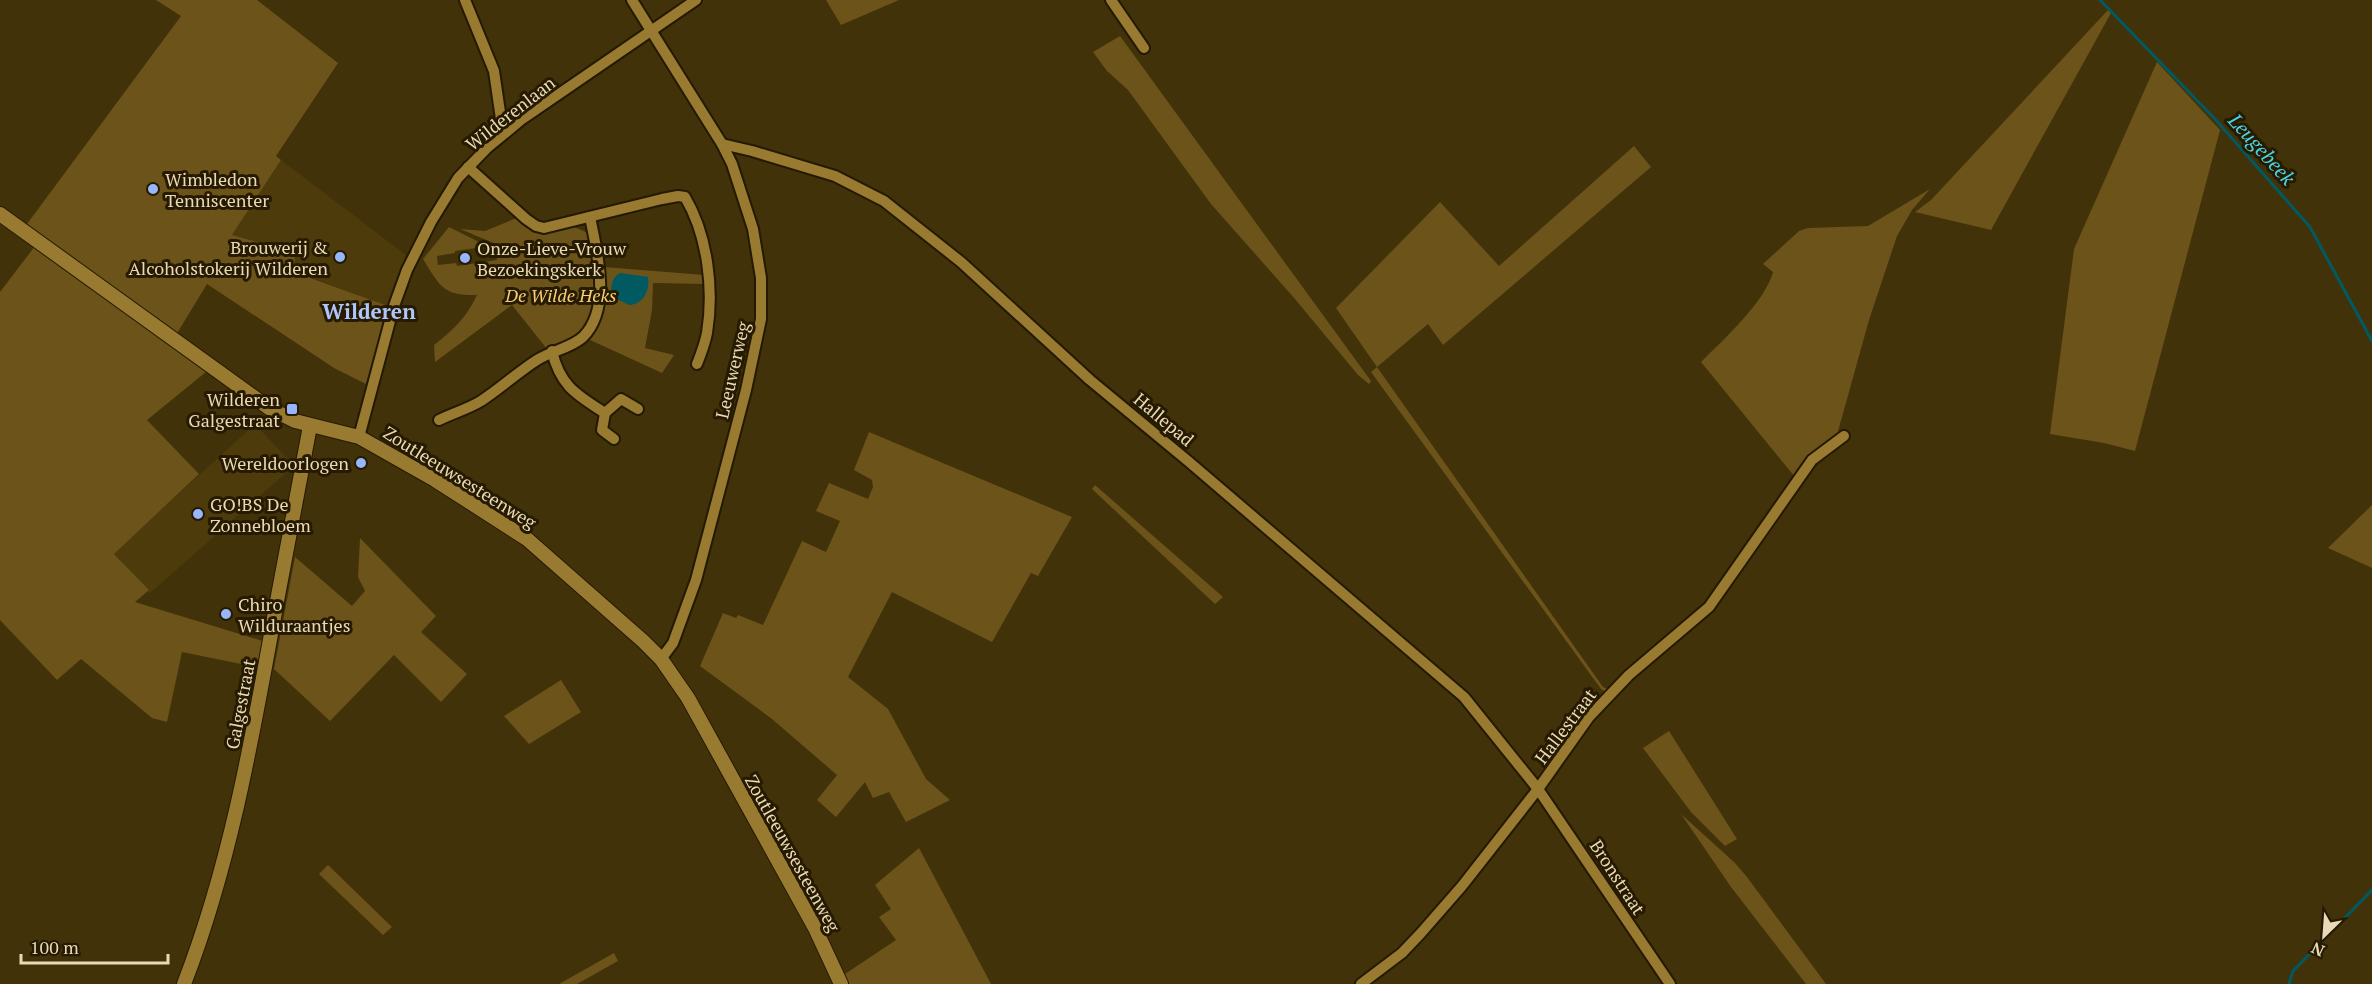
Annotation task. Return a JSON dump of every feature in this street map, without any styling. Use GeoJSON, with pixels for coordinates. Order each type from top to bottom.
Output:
{"type":"FeatureCollection","features":[{"type":"Feature","properties":{"kind":"street"},"geometry":{"type":"LineString","coordinates":[[465,0],[494,71],[501,119],[506,132]]}},
{"type":"Feature","properties":{"kind":"street","name":"Leeuwerweg"},"geometry":{"type":"LineString","coordinates":[[632,0],[722,144],[753,229],[761,278],[761,319],[746,390],[696,580],[673,643],[661,659]]}},
{"type":"Feature","properties":{"kind":"street","name":"Wilderenlaan"},"geometry":{"type":"LineString","coordinates":[[359,437],[386,328],[404,279],[430,222],[468,167],[506,132],[696,0]]}},
{"type":"Feature","properties":{"kind":"street"},"geometry":{"type":"LineString","coordinates":[[1114,4],[1144,48]]}},
{"type":"Feature","properties":{"kind":"street","name":"Hallepad"},"geometry":{"type":"LineString","coordinates":[[722,144],[851,182],[884,201],[913,223],[960,262],[1090,380],[1188,460],[1464,697],[1539,789]]}},
{"type":"Feature","properties":{"kind":"street"},"geometry":{"type":"LineString","coordinates":[[468,167],[536,226],[544,228],[662,199],[685,197],[702,242],[710,301],[706,335],[697,364]]}},
{"type":"Feature","properties":{"kind":"street","name":"Zoutleeuwsesteenweg"},"geometry":{"type":"LineString","coordinates":[[0,214],[248,395],[284,417],[310,426],[359,437],[509,526],[615,614],[661,659],[693,708],[812,922],[841,984]]}},
{"type":"Feature","properties":{"kind":"street"},"geometry":{"type":"LineString","coordinates":[[439,420],[482,400],[552,351],[582,338],[592,325],[600,277],[590,217]]}},
{"type":"Feature","properties":{"kind":"street"},"geometry":{"type":"LineString","coordinates":[[552,351],[562,381],[604,413]]}},
{"type":"Feature","properties":{"kind":"street"},"geometry":{"type":"LineString","coordinates":[[614,439],[602,430],[604,413],[621,399],[638,409]]}},
{"type":"Feature","properties":{"kind":"street","name":"Galgestraat"},"geometry":{"type":"LineString","coordinates":[[184,984],[211,904],[241,791],[310,426]]}},
{"type":"Feature","properties":{"kind":"street","name":"Hallestraat"},"geometry":{"type":"LineString","coordinates":[[1361,984],[1402,953],[1421,933],[1462,886],[1539,789],[1589,717],[1629,675],[1699,616],[1716,598],[1812,460],[1844,436]]}},
{"type":"Feature","properties":{"kind":"street","name":"Bronstraat"},"geometry":{"type":"LineString","coordinates":[[1539,789],[1670,984]]}},
{"type":"Feature","properties":{"kind":"shaded area"},"geometry":{"type":"Polygon","coordinates":[[[281,160],[406,255],[388,306],[294,271],[232,235],[281,160]]]}},
{"type":"Feature","properties":{"kind":"shaded area","name":"GO!BS De Zonnebloem"},"geometry":{"type":"Polygon","coordinates":[[[255,424],[294,466],[150,593],[114,553],[255,424]]]}},
{"type":"Feature","properties":{"kind":"green space","name":"Wimbledon Tenniscenter"},"geometry":{"type":"Polygon","coordinates":[[[156,0],[257,0],[338,63],[276,156],[281,160],[232,235],[295,253],[294,272],[388,306],[366,384],[334,368],[207,284],[176,335],[27,224],[181,16],[156,0]]]}},
{"type":"Feature","properties":{"kind":"green space"},"geometry":{"type":"Polygon","coordinates":[[[826,0],[899,0],[841,25],[826,0]]]}},
{"type":"Feature","properties":{"kind":"green space"},"geometry":{"type":"Polygon","coordinates":[[[2108,10],[2111,13],[1991,230],[1915,212],[1931,200],[2108,10]]]}},
{"type":"Feature","properties":{"kind":"green space"},"geometry":{"type":"Polygon","coordinates":[[[1120,36],[1371,381],[1369,384],[1358,375],[1211,204],[1128,90],[1107,71],[1093,52],[1120,36]]]}},
{"type":"Feature","properties":{"kind":"green space"},"geometry":{"type":"Polygon","coordinates":[[[2157,62],[2220,130],[2135,451],[2050,434],[2074,249],[2157,62]]]}},
{"type":"Feature","properties":{"kind":"green space"},"geometry":{"type":"Polygon","coordinates":[[[1634,146],[1651,167],[1443,345],[1428,324],[1377,367],[1336,308],[1440,202],[1499,266],[1634,146]]]}},
{"type":"Feature","properties":{"kind":"green space"},"geometry":{"type":"Polygon","coordinates":[[[1930,189],[1912,210],[1897,236],[1869,320],[1837,435],[1795,477],[1701,362],[1753,308],[1769,284],[1773,272],[1763,264],[1799,231],[1808,228],[1868,226],[1930,189]]]}},
{"type":"Feature","properties":{"kind":"green space","name":"De Wilde Heks"},"geometry":{"type":"Polygon","coordinates":[[[519,217],[544,233],[574,227],[586,232],[593,256],[595,286],[590,314],[584,326],[571,340],[547,349],[512,305],[435,362],[434,345],[459,323],[477,295],[457,294],[444,288],[423,259],[449,227],[483,244],[483,247],[437,256],[438,265],[456,263],[457,266],[497,260],[496,244],[460,229],[485,231],[519,217]]]}},
{"type":"Feature","properties":{"kind":"green space"},"geometry":{"type":"Polygon","coordinates":[[[35,246],[206,372],[147,420],[199,474],[114,554],[149,590],[135,602],[266,642],[261,668],[182,652],[167,722],[152,718],[81,659],[57,680],[0,620],[0,292],[35,246]]]}},
{"type":"Feature","properties":{"kind":"green space"},"geometry":{"type":"Polygon","coordinates":[[[604,267],[704,275],[704,284],[653,283],[652,310],[645,348],[674,355],[662,373],[588,339],[604,267]]]}},
{"type":"Feature","properties":{"kind":"green space"},"geometry":{"type":"Polygon","coordinates":[[[1377,367],[1603,687],[1610,690],[1607,693],[1601,689],[1371,372],[1377,367]]]}},
{"type":"Feature","properties":{"kind":"green space"},"geometry":{"type":"Polygon","coordinates":[[[869,432],[1072,517],[1038,576],[1031,573],[992,642],[892,592],[848,677],[888,709],[926,779],[950,800],[906,822],[889,792],[873,798],[865,782],[836,817],[817,800],[837,775],[772,719],[700,666],[723,613],[736,618],[738,615],[763,625],[802,541],[826,552],[840,521],[816,511],[829,483],[868,499],[873,487],[872,480],[854,470],[869,432]]]}},
{"type":"Feature","properties":{"kind":"green space"},"geometry":{"type":"Polygon","coordinates":[[[1095,485],[1223,597],[1215,604],[1092,489],[1095,485]]]}},
{"type":"Feature","properties":{"kind":"green space"},"geometry":{"type":"Polygon","coordinates":[[[2372,505],[2372,568],[2328,548],[2372,505]]]}},
{"type":"Feature","properties":{"kind":"green space"},"geometry":{"type":"Polygon","coordinates":[[[360,538],[436,616],[421,632],[467,674],[441,702],[394,655],[330,721],[274,669],[295,557],[352,606],[365,591],[358,577],[360,538]]]}},
{"type":"Feature","properties":{"kind":"green space"},"geometry":{"type":"Polygon","coordinates":[[[561,680],[581,712],[529,744],[504,716],[561,680]]]}},
{"type":"Feature","properties":{"kind":"green space"},"geometry":{"type":"Polygon","coordinates":[[[1669,731],[1737,839],[1725,846],[1691,812],[1643,748],[1669,731]]]}},
{"type":"Feature","properties":{"kind":"green space"},"geometry":{"type":"Polygon","coordinates":[[[1681,814],[1735,863],[1747,877],[1826,984],[1806,984],[1731,887],[1681,814]]]}},
{"type":"Feature","properties":{"kind":"green space"},"geometry":{"type":"Polygon","coordinates":[[[919,848],[991,984],[849,984],[845,974],[896,940],[879,917],[891,909],[875,885],[919,848]]]}},
{"type":"Feature","properties":{"kind":"green space"},"geometry":{"type":"Polygon","coordinates":[[[328,865],[392,927],[383,935],[319,874],[328,865]]]}},
{"type":"Feature","properties":{"kind":"green space"},"geometry":{"type":"Polygon","coordinates":[[[614,953],[618,961],[577,984],[559,984],[614,953]]]}},
{"type":"Feature","properties":{"kind":"water"},"geometry":{"type":"Polygon","coordinates":[[[620,273],[648,277],[647,291],[639,302],[629,305],[611,296],[613,280],[620,273]]]}},
{"type":"Feature","properties":{"kind":"waterway","name":"Leugebeek"},"geometry":{"type":"LineString","coordinates":[[2100,0],[2215,119],[2310,227],[2372,341]]}},
{"type":"Feature","properties":{"kind":"waterway","name":"Leugebeek"},"geometry":{"type":"LineString","coordinates":[[2289,984],[2293,971],[2372,890]]}},
{"type":"Feature","properties":{"kind":"place","name":"Wimbledon Tenniscenter"},"geometry":{"type":"Point","coordinates":[153,189]}},
{"type":"Feature","properties":{"kind":"place","name":"Brouwerij & Alcoholstokerij Wilderen"},"geometry":{"type":"Point","coordinates":[340,257]}},
{"type":"Feature","properties":{"kind":"place","name":"Onze-Lieve-Vrouw Bezoekingskerk"},"geometry":{"type":"Point","coordinates":[465,258]}},
{"type":"Feature","properties":{"kind":"place","name":"Wilderen Galgestraat"},"geometry":{"type":"Point","coordinates":[292,409]}},
{"type":"Feature","properties":{"kind":"place","name":"Wereldoorlogen"},"geometry":{"type":"Point","coordinates":[361,463]}},
{"type":"Feature","properties":{"kind":"place","name":"GO!BS De Zonnebloem"},"geometry":{"type":"Point","coordinates":[198,514]}},
{"type":"Feature","properties":{"kind":"place","name":"Chiro Wilduraantjes"},"geometry":{"type":"Point","coordinates":[226,614]}},
{"type":"Feature","properties":{"kind":"district","name":"Wilderen"},"geometry":{"type":"Point","coordinates":[369,311]}}]}
